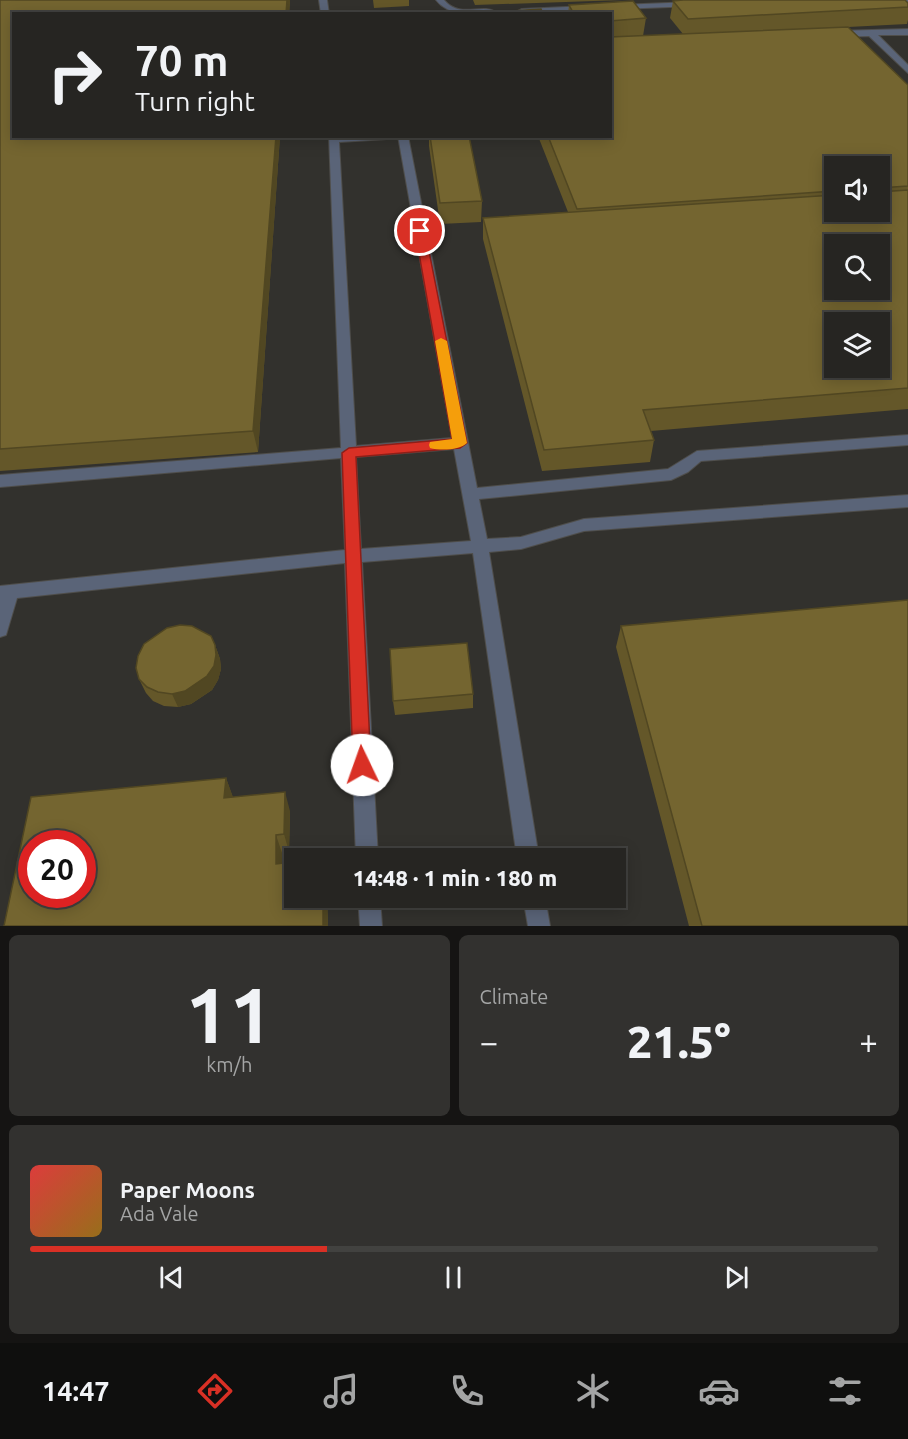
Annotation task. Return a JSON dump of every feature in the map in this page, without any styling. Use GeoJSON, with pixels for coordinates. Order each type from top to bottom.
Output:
{"type":"FeatureCollection","features":[{"type":"Feature","properties":{"kind":"lane"},"geometry":{"type":"LineString","coordinates":[[440,0],[445,6],[460,12]]}},
{"type":"Feature","properties":{"kind":"lane"},"geometry":{"type":"LineString","coordinates":[[604,8],[708,3]]}},
{"type":"Feature","properties":{"kind":"lane"},"geometry":{"type":"LineString","coordinates":[[512,12],[592,8]]}},
{"type":"Feature","properties":{"kind":"lane"},"geometry":{"type":"LineString","coordinates":[[828,34],[908,32]]}},
{"type":"Feature","properties":{"kind":"lane"},"geometry":{"type":"LineString","coordinates":[[871,33],[908,70]]}},
{"type":"Feature","properties":{"kind":"lane"},"geometry":{"type":"LineString","coordinates":[[334,138],[367,848]]}},
{"type":"Feature","properties":{"kind":"lane"},"geometry":{"type":"LineString","coordinates":[[403,138],[471,494],[526,848]]}},
{"type":"Feature","properties":{"kind":"lane"},"geometry":{"type":"LineString","coordinates":[[471,494],[671,474],[683,468],[697,456],[908,440]]}},
{"type":"Feature","properties":{"kind":"lane"},"geometry":{"type":"LineString","coordinates":[[0,481],[460,443]]}},
{"type":"Feature","properties":{"kind":"lane"},"geometry":{"type":"LineString","coordinates":[[0,630],[5,593],[352,556],[522,543],[584,525],[908,501]]}},
{"type":"Feature","properties":{"kind":"lane"},"geometry":{"type":"LineString","coordinates":[[370,908],[371,926]]}},
{"type":"Feature","properties":{"kind":"lane"},"geometry":{"type":"LineString","coordinates":[[536,908],[539,926]]}},
{"type":"Feature","properties":{"kind":"building"},"geometry":{"type":"Polygon","coordinates":[[[0,0],[287,0],[286,12],[12,12],[12,138],[276,138],[253,431],[0,449],[0,0]]]}},
{"type":"Feature","properties":{"kind":"building"},"geometry":{"type":"Polygon","coordinates":[[[905,0],[908,7],[688,19],[673,1],[905,0]]]}},
{"type":"Feature","properties":{"kind":"building"},"geometry":{"type":"Polygon","coordinates":[[[633,1],[646,18],[612,21],[612,12],[573,12],[569,5],[633,1]]]}},
{"type":"Feature","properties":{"kind":"building"},"geometry":{"type":"Polygon","coordinates":[[[541,9],[542,12],[497,12],[541,9]]]}},
{"type":"Feature","properties":{"kind":"building"},"geometry":{"type":"Polygon","coordinates":[[[848,27],[908,85],[908,186],[890,187],[890,156],[824,156],[824,192],[577,209],[549,138],[612,138],[612,37],[848,27]]]}},
{"type":"Feature","properties":{"kind":"building"},"geometry":{"type":"Polygon","coordinates":[[[430,138],[469,138],[482,201],[440,203],[430,138]]]}},
{"type":"Feature","properties":{"kind":"building"},"geometry":{"type":"Polygon","coordinates":[[[908,190],[908,388],[643,410],[654,440],[544,450],[483,218],[824,196],[824,222],[890,222],[890,191],[908,190]]]}},
{"type":"Feature","properties":{"kind":"building"},"geometry":{"type":"Polygon","coordinates":[[[908,600],[908,926],[702,926],[621,626],[908,600]]]}},
{"type":"Feature","properties":{"kind":"building"},"geometry":{"type":"Polygon","coordinates":[[[180,625],[192,626],[211,636],[216,655],[214,666],[207,676],[185,691],[172,694],[158,692],[147,687],[139,679],[136,668],[138,656],[144,644],[167,628],[180,625]]]}},
{"type":"Feature","properties":{"kind":"building"},"geometry":{"type":"Polygon","coordinates":[[[467,643],[473,694],[393,701],[390,649],[467,643]]]}},
{"type":"Feature","properties":{"kind":"building"},"geometry":{"type":"Polygon","coordinates":[[[226,778],[224,798],[285,792],[284,834],[276,835],[276,864],[284,863],[284,908],[323,908],[323,926],[4,926],[18,859],[18,908],[96,908],[96,830],[24,830],[31,797],[226,778]]]}},
{"type":"Feature","properties":{"kind":"slow traffic"},"geometry":{"type":"LineString","coordinates":[[435,445],[460,443],[441,341]]}},
{"type":"Feature","properties":{"kind":"route"},"geometry":{"type":"LineString","coordinates":[[362,765],[349,453],[460,443],[420,231]]}}]}
